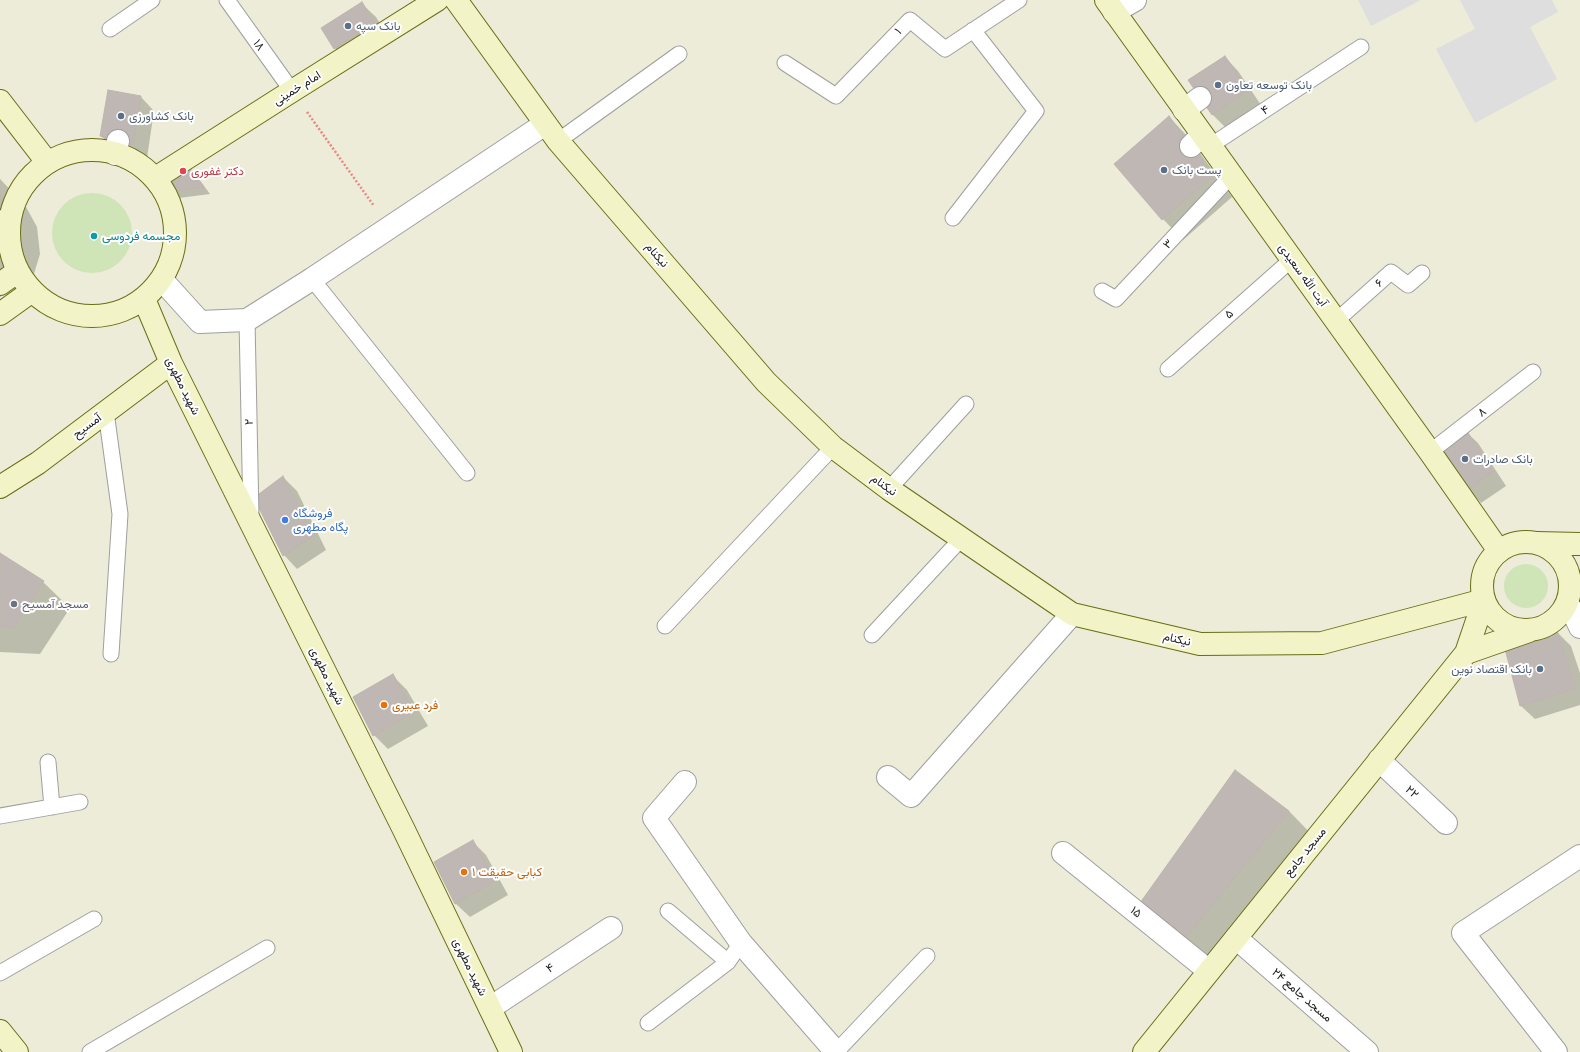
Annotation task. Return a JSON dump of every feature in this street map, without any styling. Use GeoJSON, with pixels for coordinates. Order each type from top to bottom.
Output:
{"type":"FeatureCollection","features":[{"type":"Feature","properties":{"kind":"street","name":"امام خمینی"},"geometry":{"type":"LineString","coordinates":[[160,178],[292,91],[437,0]]}},
{"type":"Feature","properties":{"kind":"street","name":"نیکنام"},"geometry":{"type":"LineString","coordinates":[[456,0],[558,141],[766,382],[833,447],[889,489],[1072,614],[1200,644],[1322,643],[1484,600]]}},
{"type":"Feature","properties":{"kind":"street"},"geometry":{"type":"LineString","coordinates":[[1110,6],[1135,0]]}},
{"type":"Feature","properties":{"kind":"street","name":"آیت الله سعیدی"},"geometry":{"type":"LineString","coordinates":[[1110,6],[1192,104],[1201,143],[1231,176],[1430,452],[1449,472],[1499,551]]}},
{"type":"Feature","properties":{"kind":"street"},"geometry":{"type":"LineString","coordinates":[[0,101],[47,162]]}},
{"type":"Feature","properties":{"kind":"street"},"geometry":{"type":"LineString","coordinates":[[162,280],[200,322],[247,320],[312,279],[545,124]]}},
{"type":"Feature","properties":{"kind":"street"},"geometry":{"type":"LineString","coordinates":[[117,147],[131,159],[160,178],[171,201],[176,227],[173,254],[162,280],[144,299],[122,311],[98,317],[61,313],[32,292],[18,271],[10,248],[7,218],[16,199],[29,178],[47,162],[74,151],[103,150],[117,147]]}},
{"type":"Feature","properties":{"kind":"street"},"geometry":{"type":"LineString","coordinates":[[0,284],[18,271]]}},
{"type":"Feature","properties":{"kind":"street"},"geometry":{"type":"LineString","coordinates":[[0,314],[32,292]]}},
{"type":"Feature","properties":{"kind":"street","name":"شهید مطهری"},"geometry":{"type":"LineString","coordinates":[[144,299],[171,363],[512,1052]]}},
{"type":"Feature","properties":{"kind":"street","name":"آمسیح"},"geometry":{"type":"LineString","coordinates":[[0,487],[38,463],[171,363]]}},
{"type":"Feature","properties":{"kind":"street"},"geometry":{"type":"LineString","coordinates":[[1531,635],[1511,628],[1494,617],[1484,600],[1482,582],[1487,565],[1499,551],[1516,543],[1580,544]]}},
{"type":"Feature","properties":{"kind":"street"},"geometry":{"type":"LineString","coordinates":[[1466,653],[1531,635],[1546,626],[1572,615],[1566,604],[1570,589],[1568,574],[1561,560],[1549,549],[1535,543]]}},
{"type":"Feature","properties":{"kind":"street"},"geometry":{"type":"LineString","coordinates":[[1466,653],[1484,600]]}},
{"type":"Feature","properties":{"kind":"street"},"geometry":{"type":"LineString","coordinates":[[888,777],[911,796],[1072,614]]}},
{"type":"Feature","properties":{"kind":"street","name":"مسجد جامع"},"geometry":{"type":"LineString","coordinates":[[1144,1052],[1466,653]]}},
{"type":"Feature","properties":{"kind":"street","name":"۲۲"},"geometry":{"type":"LineString","coordinates":[[1379,760],[1446,823]]}},
{"type":"Feature","properties":{"kind":"street"},"geometry":{"type":"LineString","coordinates":[[685,782],[654,818],[741,943],[836,1052]]}},
{"type":"Feature","properties":{"kind":"street","name":"۱۵"},"geometry":{"type":"LineString","coordinates":[[1063,853],[1209,971]]}},
{"type":"Feature","properties":{"kind":"street"},"geometry":{"type":"LineString","coordinates":[[1556,1052],[1463,933],[1580,856]]}},
{"type":"Feature","properties":{"kind":"street","name":"۴"},"geometry":{"type":"LineString","coordinates":[[490,1008],[611,928]]}},
{"type":"Feature","properties":{"kind":"street","name":"۲۴ مسجد جامع"},"geometry":{"type":"LineString","coordinates":[[1236,938],[1367,1052]]}},
{"type":"Feature","properties":{"kind":"street"},"geometry":{"type":"LineString","coordinates":[[0,1031],[17,1052]]}},
{"type":"Feature","properties":{"kind":"lane"},"geometry":{"type":"LineString","coordinates":[[110,28],[152,0]]}},
{"type":"Feature","properties":{"kind":"lane","name":"۱۸"},"geometry":{"type":"LineString","coordinates":[[227,0],[292,91]]}},
{"type":"Feature","properties":{"kind":"lane","name":"۱"},"geometry":{"type":"LineString","coordinates":[[786,63],[836,96],[910,20],[945,49],[1018,0]]}},
{"type":"Feature","properties":{"kind":"lane"},"geometry":{"type":"LineString","coordinates":[[953,218],[1036,111],[973,30]]}},
{"type":"Feature","properties":{"kind":"lane","name":"۴"},"geometry":{"type":"LineString","coordinates":[[1201,143],[1361,47]]}},
{"type":"Feature","properties":{"kind":"lane"},"geometry":{"type":"LineString","coordinates":[[558,141],[679,54]]}},
{"type":"Feature","properties":{"kind":"lane","name":"۳"},"geometry":{"type":"LineString","coordinates":[[1102,291],[1116,299],[1231,176]]}},
{"type":"Feature","properties":{"kind":"lane","name":"۵"},"geometry":{"type":"LineString","coordinates":[[1168,369],[1291,260]]}},
{"type":"Feature","properties":{"kind":"lane","name":"۶"},"geometry":{"type":"LineString","coordinates":[[1336,320],[1391,272],[1408,285],[1422,272]]}},
{"type":"Feature","properties":{"kind":"lane"},"geometry":{"type":"LineString","coordinates":[[312,279],[467,473]]}},
{"type":"Feature","properties":{"kind":"lane","name":"۲"},"geometry":{"type":"LineString","coordinates":[[247,320],[251,524]]}},
{"type":"Feature","properties":{"kind":"lane","name":"۸"},"geometry":{"type":"LineString","coordinates":[[1430,452],[1533,372]]}},
{"type":"Feature","properties":{"kind":"lane"},"geometry":{"type":"LineString","coordinates":[[889,489],[966,404]]}},
{"type":"Feature","properties":{"kind":"lane"},"geometry":{"type":"LineString","coordinates":[[106,412],[120,514],[111,654]]}},
{"type":"Feature","properties":{"kind":"lane"},"geometry":{"type":"LineString","coordinates":[[665,626],[833,447]]}},
{"type":"Feature","properties":{"kind":"lane"},"geometry":{"type":"LineString","coordinates":[[872,636],[961,539]]}},
{"type":"Feature","properties":{"kind":"lane"},"geometry":{"type":"LineString","coordinates":[[48,762],[52,807]]}},
{"type":"Feature","properties":{"kind":"lane"},"geometry":{"type":"LineString","coordinates":[[0,816],[80,802]]}},
{"type":"Feature","properties":{"kind":"lane"},"geometry":{"type":"LineString","coordinates":[[668,911],[728,962]]}},
{"type":"Feature","properties":{"kind":"lane"},"geometry":{"type":"LineString","coordinates":[[0,973],[94,919]]}},
{"type":"Feature","properties":{"kind":"lane"},"geometry":{"type":"LineString","coordinates":[[648,1023],[728,962],[741,943]]}},
{"type":"Feature","properties":{"kind":"lane"},"geometry":{"type":"LineString","coordinates":[[90,1052],[266,948]]}},
{"type":"Feature","properties":{"kind":"lane"},"geometry":{"type":"LineString","coordinates":[[836,1052],[927,956]]}},
{"type":"Feature","properties":{"kind":"path"},"geometry":{"type":"LineString","coordinates":[[292,91],[390,227]]}},
{"type":"Feature","properties":{"kind":"green space"},"geometry":{"type":"Polygon","coordinates":[[[0,0],[1580,0],[1580,1052],[0,1052],[0,0]]]}},
{"type":"Feature","properties":{"kind":"green space"},"geometry":{"type":"Polygon","coordinates":[[[92,193],[107,196],[120,205],[129,218],[132,233],[129,248],[120,261],[107,270],[92,273],[77,270],[64,261],[55,248],[52,233],[55,218],[64,205],[77,196],[92,193]]]}},
{"type":"Feature","properties":{"kind":"green space"},"geometry":{"type":"Polygon","coordinates":[[[1526,564],[1538,568],[1544,574],[1548,586],[1544,598],[1538,604],[1526,608],[1514,604],[1508,598],[1504,586],[1508,574],[1514,568],[1526,564]]]}},
{"type":"Feature","properties":{"kind":"shaded area"},"geometry":{"type":"Polygon","coordinates":[[[1358,0],[1421,0],[1371,26],[1358,0]]]}},
{"type":"Feature","properties":{"kind":"shaded area"},"geometry":{"type":"Polygon","coordinates":[[[1460,0],[1552,0],[1558,12],[1530,27],[1557,79],[1475,123],[1436,49],[1475,29],[1460,0]]]}},
{"type":"Feature","properties":{"kind":"building","name":"بانک سپه"},"geometry":{"type":"Polygon","coordinates":[[[362,2],[375,23],[334,49],[321,28],[362,2]]]}},
{"type":"Feature","properties":{"kind":"building","name":"بانک توسعه تعاون"},"geometry":{"type":"Polygon","coordinates":[[[1225,56],[1248,90],[1212,115],[1188,80],[1225,56]]]}},
{"type":"Feature","properties":{"kind":"building","name":"بانک کشاورزی"},"geometry":{"type":"Polygon","coordinates":[[[108,90],[141,96],[133,145],[100,136],[108,90]]]}},
{"type":"Feature","properties":{"kind":"building","name":"پست بانک"},"geometry":{"type":"Polygon","coordinates":[[[1169,116],[1213,176],[1162,220],[1114,164],[1169,116]]]}},
{"type":"Feature","properties":{"kind":"building","name":"دکتر غفوری"},"geometry":{"type":"Polygon","coordinates":[[[186,163],[204,187],[171,192],[163,179],[186,163]]]}},
{"type":"Feature","properties":{"kind":"building"},"geometry":{"type":"Polygon","coordinates":[[[0,188],[4,217],[0,229],[0,188]]]}},
{"type":"Feature","properties":{"kind":"building","name":"بانک صادرات"},"geometry":{"type":"Polygon","coordinates":[[[1465,428],[1493,472],[1467,490],[1438,449],[1465,428]]]}},
{"type":"Feature","properties":{"kind":"building","name":"فروشگاه پگاه مطهری"},"geometry":{"type":"Polygon","coordinates":[[[283,476],[313,536],[283,556],[257,504],[259,494],[283,476]]]}},
{"type":"Feature","properties":{"kind":"building","name":"مسجد آمسیح"},"geometry":{"type":"Polygon","coordinates":[[[0,553],[44,581],[14,628],[0,627],[0,553]]]}},
{"type":"Feature","properties":{"kind":"building","name":"بانک اقتصاد نوین"},"geometry":{"type":"Polygon","coordinates":[[[1557,631],[1576,688],[1520,706],[1505,649],[1557,631]]]}},
{"type":"Feature","properties":{"kind":"building","name":"فرد عبیری"},"geometry":{"type":"Polygon","coordinates":[[[393,674],[414,712],[373,736],[353,697],[393,674]]]}},
{"type":"Feature","properties":{"kind":"building"},"geometry":{"type":"Polygon","coordinates":[[[1235,770],[1289,811],[1185,939],[1140,903],[1235,770]]]}},
{"type":"Feature","properties":{"kind":"building","name":"کبابی حقیقت ۱"},"geometry":{"type":"Polygon","coordinates":[[[473,840],[495,881],[455,904],[434,862],[473,840]]]}},
{"type":"Feature","properties":{"kind":"place","name":"بانک سپه"},"geometry":{"type":"Point","coordinates":[348,26]}},
{"type":"Feature","properties":{"kind":"place","name":"بانک توسعه تعاون"},"geometry":{"type":"Point","coordinates":[1218,85]}},
{"type":"Feature","properties":{"kind":"place","name":"بانک کشاورزی"},"geometry":{"type":"Point","coordinates":[121,116]}},
{"type":"Feature","properties":{"kind":"place","name":"پست بانک"},"geometry":{"type":"Point","coordinates":[1164,170]}},
{"type":"Feature","properties":{"kind":"place","name":"دکتر غفوری"},"geometry":{"type":"Point","coordinates":[183,171]}},
{"type":"Feature","properties":{"kind":"place","name":"مجسمه فردوسی"},"geometry":{"type":"Point","coordinates":[94,236]}},
{"type":"Feature","properties":{"kind":"place","name":"بانک صادرات"},"geometry":{"type":"Point","coordinates":[1465,459]}},
{"type":"Feature","properties":{"kind":"place","name":"فروشگاه پگاه مطهری"},"geometry":{"type":"Point","coordinates":[285,520]}},
{"type":"Feature","properties":{"kind":"place","name":"مسجد آمسیح"},"geometry":{"type":"Point","coordinates":[14,604]}},
{"type":"Feature","properties":{"kind":"place","name":"بانک اقتصاد نوین"},"geometry":{"type":"Point","coordinates":[1540,669]}},
{"type":"Feature","properties":{"kind":"place","name":"فرد عبیری"},"geometry":{"type":"Point","coordinates":[384,705]}},
{"type":"Feature","properties":{"kind":"place","name":"کبابی حقیقت ۱"},"geometry":{"type":"Point","coordinates":[464,872]}}]}
